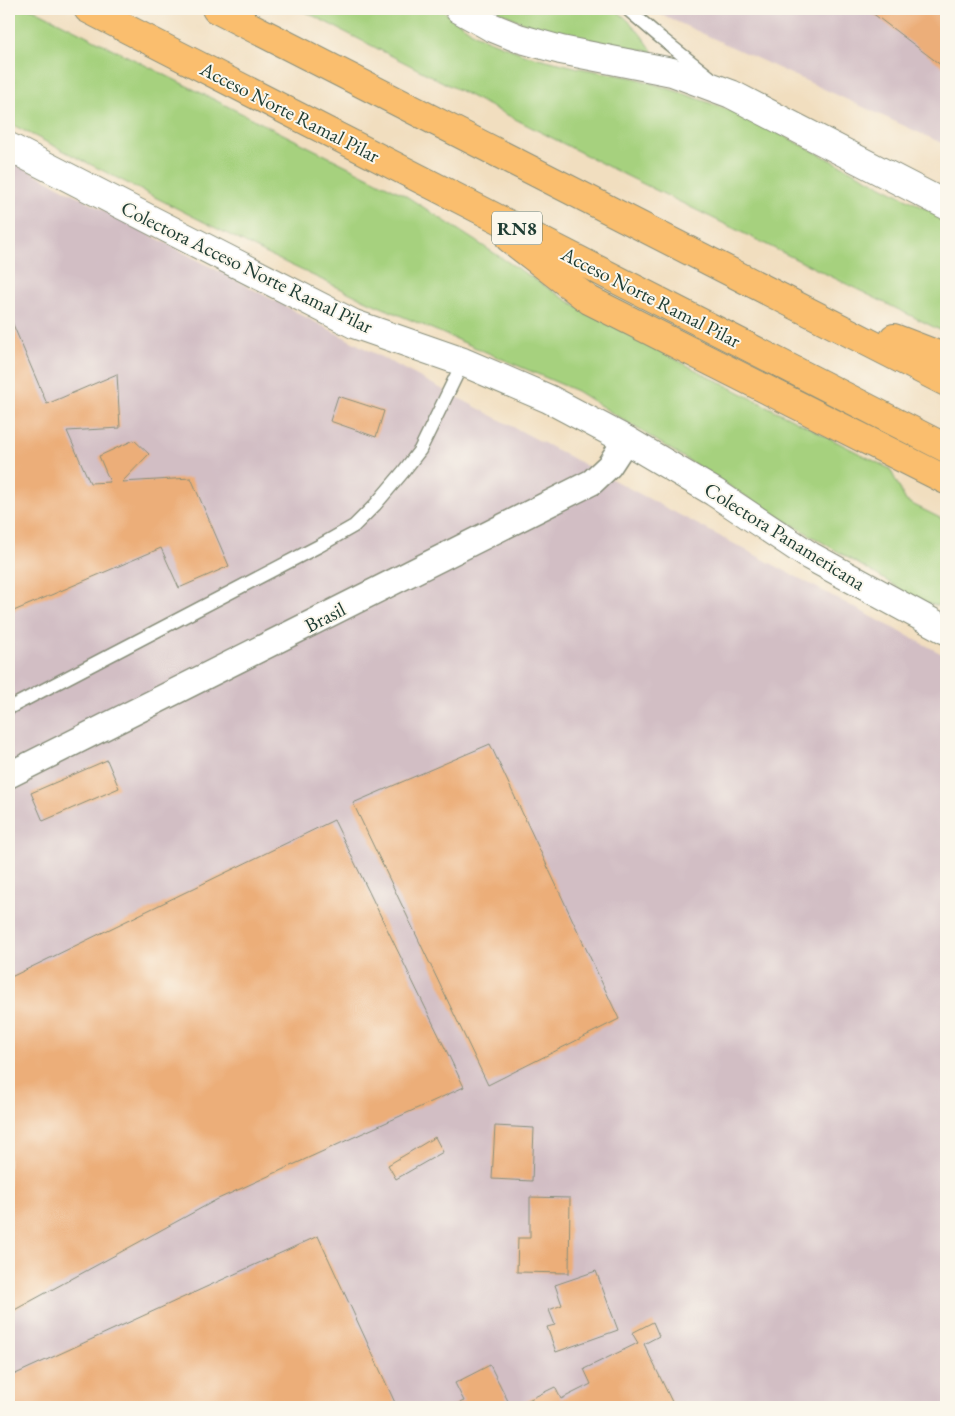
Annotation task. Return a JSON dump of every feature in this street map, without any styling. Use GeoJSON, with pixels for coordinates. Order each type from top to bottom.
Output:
{"type":"FeatureCollection","features":[{"type":"Feature","properties":{"kind":"highway","name":"Acceso Norte Ramal Pilar"},"geometry":{"type":"LineString","coordinates":[[88,9],[946,448]]}},
{"type":"Feature","properties":{"kind":"highway"},"geometry":{"type":"LineString","coordinates":[[216,9],[946,382]]}},
{"type":"Feature","properties":{"kind":"highway"},"geometry":{"type":"LineString","coordinates":[[460,199],[589,300],[946,480]]}},
{"type":"Feature","properties":{"kind":"highway"},"geometry":{"type":"LineString","coordinates":[[756,285],[946,358]]}},
{"type":"Feature","properties":{"kind":"street"},"geometry":{"type":"LineString","coordinates":[[459,9],[491,27],[518,38],[561,50],[672,72],[731,94],[946,205]]}},
{"type":"Feature","properties":{"kind":"street","name":"Colectora Acceso Norte Ramal Pilar"},"geometry":{"type":"LineString","coordinates":[[9,147],[354,324],[463,362],[549,399],[626,440]]}},
{"type":"Feature","properties":{"kind":"street","name":"Colectora Panamericana"},"geometry":{"type":"LineString","coordinates":[[626,440],[714,492],[810,556],[946,630]]}},
{"type":"Feature","properties":{"kind":"street","name":"Brasil"},"geometry":{"type":"LineString","coordinates":[[9,775],[592,482],[609,466],[626,440]]}},
{"type":"Feature","properties":{"kind":"lane"},"geometry":{"type":"LineString","coordinates":[[627,9],[731,94]]}},
{"type":"Feature","properties":{"kind":"lane"},"geometry":{"type":"LineString","coordinates":[[9,708],[354,526],[375,505],[420,450],[463,362]]}},
{"type":"Feature","properties":{"kind":"shaded area"},"geometry":{"type":"Polygon","coordinates":[[[649,9],[946,9],[946,145],[649,9]]]}},
{"type":"Feature","properties":{"kind":"shaded area"},"geometry":{"type":"Polygon","coordinates":[[[9,160],[946,656],[946,1407],[9,1407],[9,160]]]}},
{"type":"Feature","properties":{"kind":"green space"},"geometry":{"type":"Polygon","coordinates":[[[9,9],[33,9],[403,194],[568,301],[692,368],[890,469],[906,501],[946,521],[946,607],[924,603],[763,507],[577,391],[369,302],[265,253],[9,123],[9,9]]]}},
{"type":"Feature","properties":{"kind":"green space"},"geometry":{"type":"Polygon","coordinates":[[[300,9],[441,9],[476,35],[526,55],[579,68],[635,78],[745,116],[946,219],[946,333],[609,167],[300,9]]]}},
{"type":"Feature","properties":{"kind":"green space"},"geometry":{"type":"Polygon","coordinates":[[[493,9],[614,9],[636,29],[653,52],[565,35],[531,26],[493,9]]]}},
{"type":"Feature","properties":{"kind":"building"},"geometry":{"type":"Polygon","coordinates":[[[867,9],[946,9],[946,69],[867,9]]]}},
{"type":"Feature","properties":{"kind":"building"},"geometry":{"type":"Polygon","coordinates":[[[9,315],[47,404],[117,374],[120,428],[67,431],[90,483],[110,482],[99,456],[134,440],[149,454],[122,482],[191,478],[229,566],[179,588],[161,548],[9,613],[9,315]]]}},
{"type":"Feature","properties":{"kind":"building"},"geometry":{"type":"Polygon","coordinates":[[[338,396],[384,411],[376,437],[330,421],[338,396]]]}},
{"type":"Feature","properties":{"kind":"building"},"geometry":{"type":"Polygon","coordinates":[[[490,744],[619,1019],[488,1085],[353,803],[490,744]]]}},
{"type":"Feature","properties":{"kind":"building"},"geometry":{"type":"Polygon","coordinates":[[[107,760],[119,788],[43,821],[31,793],[107,760]]]}},
{"type":"Feature","properties":{"kind":"building"},"geometry":{"type":"Polygon","coordinates":[[[334,820],[464,1087],[218,1199],[9,1313],[9,978],[334,820]]]}},
{"type":"Feature","properties":{"kind":"building"},"geometry":{"type":"Polygon","coordinates":[[[495,1126],[534,1128],[532,1181],[492,1179],[495,1126]]]}},
{"type":"Feature","properties":{"kind":"building"},"geometry":{"type":"Polygon","coordinates":[[[435,1137],[443,1152],[396,1179],[388,1165],[435,1137]]]}},
{"type":"Feature","properties":{"kind":"building"},"geometry":{"type":"Polygon","coordinates":[[[530,1197],[570,1198],[569,1273],[517,1272],[518,1238],[530,1238],[530,1197]]]}},
{"type":"Feature","properties":{"kind":"building"},"geometry":{"type":"Polygon","coordinates":[[[318,1236],[397,1407],[9,1407],[9,1377],[318,1236]]]}},
{"type":"Feature","properties":{"kind":"building"},"geometry":{"type":"Polygon","coordinates":[[[596,1271],[618,1330],[556,1352],[547,1327],[555,1325],[549,1310],[562,1305],[555,1285],[596,1271]]]}},
{"type":"Feature","properties":{"kind":"building"},"geometry":{"type":"Polygon","coordinates":[[[653,1322],[659,1336],[644,1344],[674,1406],[514,1407],[555,1387],[561,1399],[591,1384],[584,1369],[638,1343],[632,1333],[653,1322]]]}},
{"type":"Feature","properties":{"kind":"building"},"geometry":{"type":"Polygon","coordinates":[[[490,1365],[511,1407],[450,1407],[464,1401],[455,1383],[490,1365]]]}}]}
